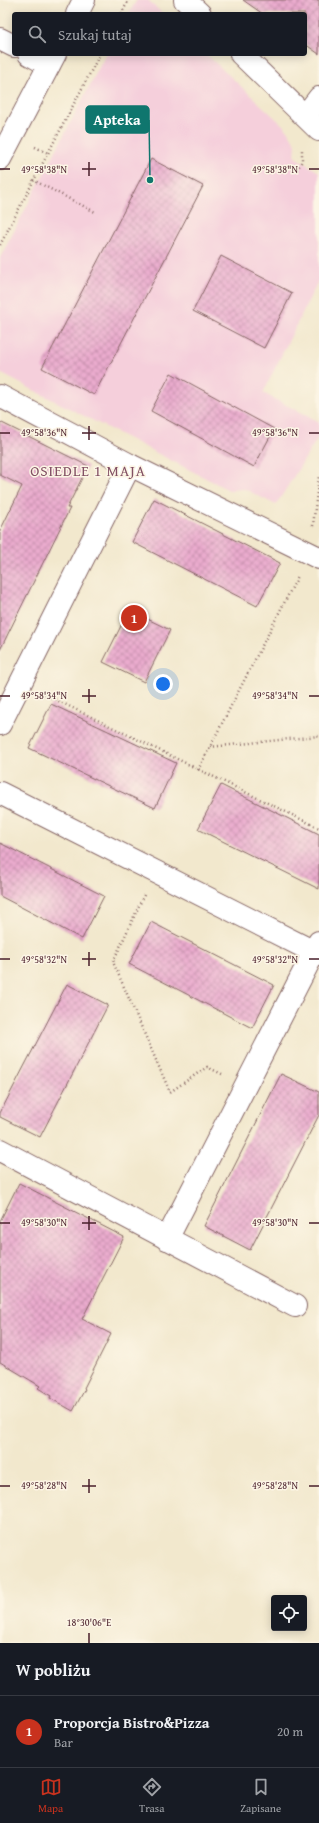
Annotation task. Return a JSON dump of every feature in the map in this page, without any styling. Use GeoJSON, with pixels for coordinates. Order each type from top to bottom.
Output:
{"type":"FeatureCollection","features":[{"type":"Feature","properties":{"kind":"street"},"geometry":{"type":"LineString","coordinates":[[78,12],[84,0]]}},
{"type":"Feature","properties":{"kind":"street"},"geometry":{"type":"LineString","coordinates":[[185,0],[198,12]]}},
{"type":"Feature","properties":{"kind":"street"},"geometry":{"type":"LineString","coordinates":[[0,39],[12,45]]}},
{"type":"Feature","properties":{"kind":"street"},"geometry":{"type":"LineString","coordinates":[[0,159],[52,59],[38,56]]}},
{"type":"Feature","properties":{"kind":"street"},"geometry":{"type":"LineString","coordinates":[[243,56],[312,123],[319,98]]}},
{"type":"Feature","properties":{"kind":"street"},"geometry":{"type":"LineString","coordinates":[[0,396],[130,465],[314,556]]}},
{"type":"Feature","properties":{"kind":"street"},"geometry":{"type":"LineString","coordinates":[[0,724],[130,465]]}},
{"type":"Feature","properties":{"kind":"street"},"geometry":{"type":"LineString","coordinates":[[0,793],[155,872],[316,947],[167,1239]]}},
{"type":"Feature","properties":{"kind":"street"},"geometry":{"type":"LineString","coordinates":[[0,1150],[295,1306]]}},
{"type":"Feature","properties":{"kind":"path"},"geometry":{"type":"LineString","coordinates":[[123,12],[129,0]]}},
{"type":"Feature","properties":{"kind":"path"},"geometry":{"type":"LineString","coordinates":[[0,244],[99,56]]}},
{"type":"Feature","properties":{"kind":"path"},"geometry":{"type":"LineString","coordinates":[[33,180],[95,212]]}},
{"type":"Feature","properties":{"kind":"path"},"geometry":{"type":"LineString","coordinates":[[198,770],[314,556],[319,474]]}},
{"type":"Feature","properties":{"kind":"path"},"geometry":{"type":"LineString","coordinates":[[21,683],[319,828]]}},
{"type":"Feature","properties":{"kind":"path"},"geometry":{"type":"LineString","coordinates":[[210,747],[319,736]]}},
{"type":"Feature","properties":{"kind":"path"},"geometry":{"type":"LineString","coordinates":[[155,872],[113,962],[170,1092],[207,1067],[246,1086]]}},
{"type":"Feature","properties":{"kind":"shaded area"},"geometry":{"type":"Polygon","coordinates":[[[137,0],[148,0],[161,12],[129,12],[137,0]]]}},
{"type":"Feature","properties":{"kind":"shaded area"},"geometry":{"type":"Polygon","coordinates":[[[105,56],[208,56],[285,127],[296,144],[295,157],[319,172],[319,279],[263,393],[319,422],[319,436],[276,505],[245,489],[229,490],[0,373],[0,258],[105,56]]]}},
{"type":"Feature","properties":{"kind":"building"},"geometry":{"type":"Polygon","coordinates":[[[243,0],[319,0],[319,54],[307,45],[307,12],[260,12],[243,0]]]}},
{"type":"Feature","properties":{"kind":"building"},"geometry":{"type":"Polygon","coordinates":[[[151,159],[203,186],[94,395],[42,368],[151,159]]]}},
{"type":"Feature","properties":{"kind":"building"},"geometry":{"type":"Polygon","coordinates":[[[221,256],[292,293],[264,348],[193,311],[221,256]]]}},
{"type":"Feature","properties":{"kind":"building"},"geometry":{"type":"Polygon","coordinates":[[[171,373],[274,429],[254,467],[151,411],[171,373]]]}},
{"type":"Feature","properties":{"kind":"building"},"geometry":{"type":"Polygon","coordinates":[[[0,422],[88,466],[67,508],[70,508],[0,650],[0,531],[22,486],[0,475],[0,422]]]}},
{"type":"Feature","properties":{"kind":"building"},"geometry":{"type":"Polygon","coordinates":[[[154,499],[280,563],[257,606],[132,542],[154,499]]]}},
{"type":"Feature","properties":{"kind":"building"},"geometry":{"type":"Polygon","coordinates":[[[129,610],[170,630],[144,682],[103,662],[129,610]]]}},
{"type":"Feature","properties":{"kind":"building"},"geometry":{"type":"Polygon","coordinates":[[[51,704],[176,763],[155,808],[29,748],[51,704]]]}},
{"type":"Feature","properties":{"kind":"building"},"geometry":{"type":"Polygon","coordinates":[[[221,785],[319,834],[319,889],[198,829],[221,785]]]}},
{"type":"Feature","properties":{"kind":"building"},"geometry":{"type":"Polygon","coordinates":[[[0,843],[104,896],[82,939],[0,896],[0,843]]]}},
{"type":"Feature","properties":{"kind":"building"},"geometry":{"type":"Polygon","coordinates":[[[151,922],[274,985],[252,1028],[129,964],[151,922]]]}},
{"type":"Feature","properties":{"kind":"building"},"geometry":{"type":"Polygon","coordinates":[[[67,984],[108,1005],[40,1137],[0,1117],[0,1113],[67,984]]]}},
{"type":"Feature","properties":{"kind":"building"},"geometry":{"type":"Polygon","coordinates":[[[281,1074],[319,1092],[319,1115],[250,1250],[204,1226],[281,1074]]]}},
{"type":"Feature","properties":{"kind":"building"},"geometry":{"type":"Polygon","coordinates":[[[19,1183],[124,1237],[82,1319],[111,1334],[73,1411],[50,1398],[51,1396],[38,1388],[40,1386],[0,1362],[0,1221],[19,1183]]]}},
{"type":"Feature","properties":{"kind":"place","name":"Apteka"},"geometry":{"type":"Point","coordinates":[150,180]}},
{"type":"Feature","properties":{"kind":"place","name":"Proporcja Bistro&Pizza"},"geometry":{"type":"Point","coordinates":[134,618]}},
{"type":"Feature","properties":{"kind":"district","name":"OSIEDLE 1 MAJA"},"geometry":{"type":"Point","coordinates":[88,470]}}]}
